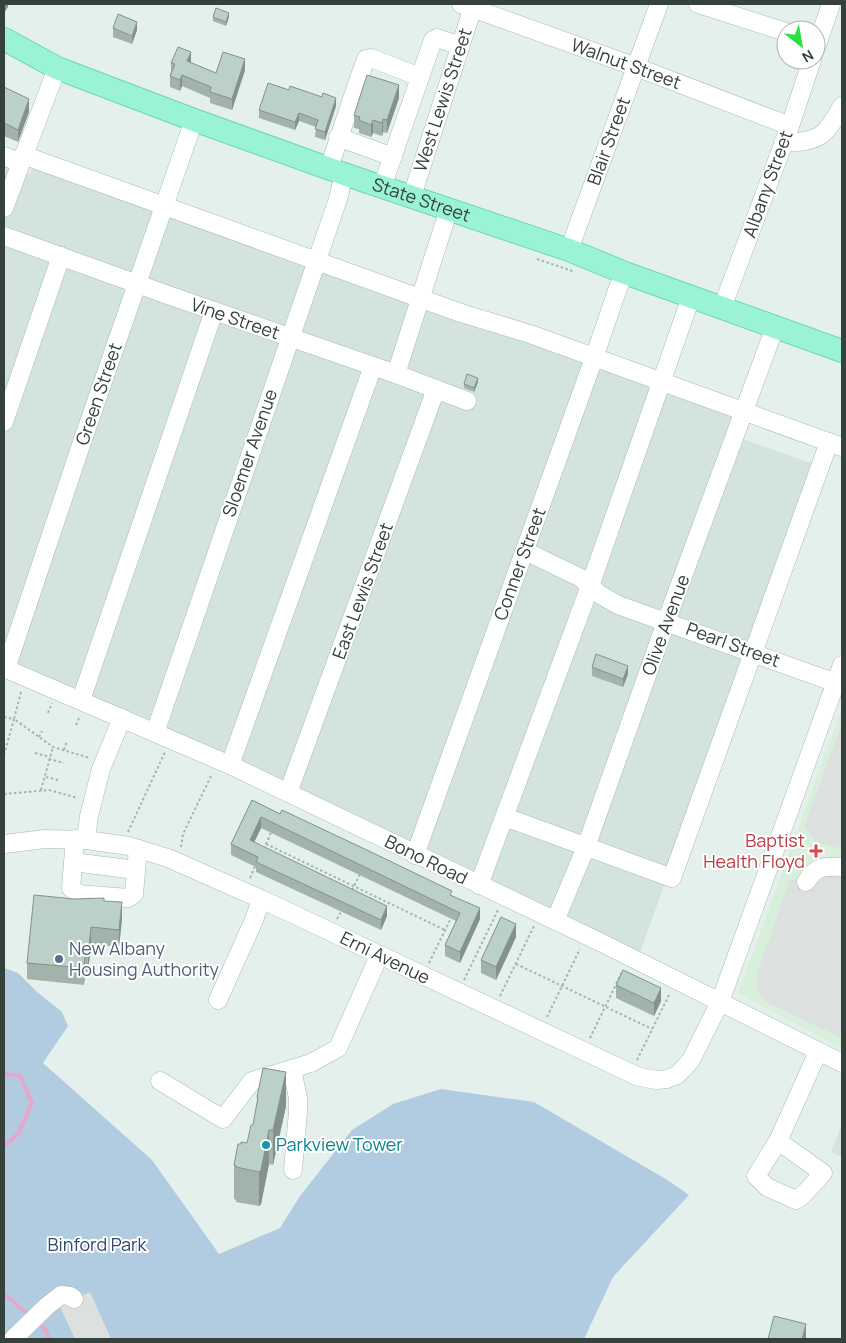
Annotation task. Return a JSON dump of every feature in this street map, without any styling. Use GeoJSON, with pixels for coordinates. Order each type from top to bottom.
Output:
{"type":"FeatureCollection","features":[{"type":"Feature","properties":{"kind":"main road","name":"State Street"},"geometry":{"type":"LineString","coordinates":[[4,39],[57,68],[194,120],[382,187],[569,250],[625,273],[842,351]]}},
{"type":"Feature","properties":{"kind":"street","name":"Blair Street"},"geometry":{"type":"LineString","coordinates":[[569,250],[659,4]]}},
{"type":"Feature","properties":{"kind":"street"},"geometry":{"type":"LineString","coordinates":[[698,4],[776,29]]}},
{"type":"Feature","properties":{"kind":"street"},"geometry":{"type":"LineString","coordinates":[[825,20],[831,4]]}},
{"type":"Feature","properties":{"kind":"street","name":"Walnut Street"},"geometry":{"type":"LineString","coordinates":[[469,5],[790,126]]}},
{"type":"Feature","properties":{"kind":"street","name":"West Lewis Street"},"geometry":{"type":"LineString","coordinates":[[412,196],[460,46],[469,5]]}},
{"type":"Feature","properties":{"kind":"street"},"geometry":{"type":"LineString","coordinates":[[382,187],[435,39],[460,46]]}},
{"type":"Feature","properties":{"kind":"street","name":"Sloemer Avenue"},"geometry":{"type":"LineString","coordinates":[[155,733],[338,199],[336,171],[338,137],[366,59],[368,58],[420,77]]}},
{"type":"Feature","properties":{"kind":"street"},"geometry":{"type":"LineString","coordinates":[[4,208],[57,68]]}},
{"type":"Feature","properties":{"kind":"street","name":"Albany Street"},"geometry":{"type":"LineString","coordinates":[[722,308],[790,126],[809,70]]}},
{"type":"Feature","properties":{"kind":"street"},"geometry":{"type":"LineString","coordinates":[[783,143],[803,142],[821,136],[828,130],[842,106]]}},
{"type":"Feature","properties":{"kind":"street","name":"Green Street"},"geometry":{"type":"LineString","coordinates":[[5,668],[194,120]]}},
{"type":"Feature","properties":{"kind":"street"},"geometry":{"type":"LineString","coordinates":[[338,137],[393,156]]}},
{"type":"Feature","properties":{"kind":"street"},"geometry":{"type":"LineString","coordinates":[[4,156],[22,159],[165,206],[461,313],[530,334],[836,445],[754,653],[672,878],[505,817]]}},
{"type":"Feature","properties":{"kind":"street"},"geometry":{"type":"LineString","coordinates":[[396,374],[449,209]]}},
{"type":"Feature","properties":{"kind":"street","name":"Vine Street"},"geometry":{"type":"LineString","coordinates":[[4,236],[289,338],[396,374],[467,401]]}},
{"type":"Feature","properties":{"kind":"street"},"geometry":{"type":"LineString","coordinates":[[4,422],[61,256]]}},
{"type":"Feature","properties":{"kind":"street","name":"Conner Street"},"geometry":{"type":"LineString","coordinates":[[415,855],[625,273]]}},
{"type":"Feature","properties":{"kind":"street"},"geometry":{"type":"LineString","coordinates":[[479,885],[590,586],[691,297]]}},
{"type":"Feature","properties":{"kind":"street"},"geometry":{"type":"LineString","coordinates":[[81,706],[214,311]]}},
{"type":"Feature","properties":{"kind":"street","name":"Olive Avenue"},"geometry":{"type":"LineString","coordinates":[[555,921],[586,847],[666,622],[775,327]]}},
{"type":"Feature","properties":{"kind":"street"},"geometry":{"type":"LineString","coordinates":[[222,767],[372,366]]}},
{"type":"Feature","properties":{"kind":"street","name":"East Lewis Street"},"geometry":{"type":"LineString","coordinates":[[288,793],[436,389]]}},
{"type":"Feature","properties":{"kind":"street","name":"Pearl Street"},"geometry":{"type":"LineString","coordinates":[[525,551],[581,578],[599,594],[618,605],[836,683]]}},
{"type":"Feature","properties":{"kind":"street","name":"Erni Avenue"},"geometry":{"type":"LineString","coordinates":[[4,844],[45,839],[105,842],[168,858],[262,899],[639,1077],[648,1080],[667,1079],[677,1075],[691,1060],[720,1002],[842,665]]}},
{"type":"Feature","properties":{"kind":"street","name":"Bono Road"},"geometry":{"type":"LineString","coordinates":[[5,668],[81,706],[122,718],[222,767],[288,793],[555,921],[842,1063]]}},
{"type":"Feature","properties":{"kind":"street"},"geometry":{"type":"LineString","coordinates":[[122,718],[100,769],[89,816],[73,862],[71,888],[79,894],[128,898],[134,894],[138,849]]}},
{"type":"Feature","properties":{"kind":"street"},"geometry":{"type":"LineString","coordinates":[[73,862],[136,870]]}},
{"type":"Feature","properties":{"kind":"street"},"geometry":{"type":"LineString","coordinates":[[806,882],[812,874],[822,867],[842,867]]}},
{"type":"Feature","properties":{"kind":"street"},"geometry":{"type":"LineString","coordinates":[[218,1000],[262,899]]}},
{"type":"Feature","properties":{"kind":"street"},"geometry":{"type":"LineString","coordinates":[[160,1080],[224,1119],[252,1081],[311,1063],[338,1048],[380,956]]}},
{"type":"Feature","properties":{"kind":"street"},"geometry":{"type":"LineString","coordinates":[[778,1141],[818,1052]]}},
{"type":"Feature","properties":{"kind":"street"},"geometry":{"type":"LineString","coordinates":[[292,1069],[298,1098],[293,1170]]}},
{"type":"Feature","properties":{"kind":"street"},"geometry":{"type":"LineString","coordinates":[[13,1339],[62,1295],[70,1296],[74,1299]]}},
{"type":"Feature","properties":{"kind":"path"},"geometry":{"type":"LineString","coordinates":[[4,755],[22,687]]}},
{"type":"Feature","properties":{"kind":"path"},"geometry":{"type":"LineString","coordinates":[[48,713],[54,700]]}},
{"type":"Feature","properties":{"kind":"path"},"geometry":{"type":"LineString","coordinates":[[76,725],[81,706]]}},
{"type":"Feature","properties":{"kind":"path"},"geometry":{"type":"LineString","coordinates":[[4,717],[14,718],[53,746],[91,758]]}},
{"type":"Feature","properties":{"kind":"path"},"geometry":{"type":"LineString","coordinates":[[40,737],[42,731]]}},
{"type":"Feature","properties":{"kind":"path"},"geometry":{"type":"LineString","coordinates":[[64,750],[67,741]]}},
{"type":"Feature","properties":{"kind":"path"},"geometry":{"type":"LineString","coordinates":[[41,790],[53,746]]}},
{"type":"Feature","properties":{"kind":"path"},"geometry":{"type":"LineString","coordinates":[[127,835],[167,747]]}},
{"type":"Feature","properties":{"kind":"path"},"geometry":{"type":"LineString","coordinates":[[35,753],[64,763]]}},
{"type":"Feature","properties":{"kind":"path"},"geometry":{"type":"LineString","coordinates":[[180,850],[183,834],[222,767]]}},
{"type":"Feature","properties":{"kind":"path"},"geometry":{"type":"LineString","coordinates":[[45,776],[58,780]]}},
{"type":"Feature","properties":{"kind":"path"},"geometry":{"type":"LineString","coordinates":[[4,794],[49,790],[81,798]]}},
{"type":"Feature","properties":{"kind":"path"},"geometry":{"type":"LineString","coordinates":[[262,852],[274,828]]}},
{"type":"Feature","properties":{"kind":"path"},"geometry":{"type":"LineString","coordinates":[[266,844],[445,930]]}},
{"type":"Feature","properties":{"kind":"path"},"geometry":{"type":"LineString","coordinates":[[248,881],[259,859]]}},
{"type":"Feature","properties":{"kind":"path"},"geometry":{"type":"LineString","coordinates":[[350,894],[362,870]]}},
{"type":"Feature","properties":{"kind":"path"},"geometry":{"type":"LineString","coordinates":[[462,983],[500,905]]}},
{"type":"Feature","properties":{"kind":"path"},"geometry":{"type":"LineString","coordinates":[[335,923],[343,908]]}},
{"type":"Feature","properties":{"kind":"path"},"geometry":{"type":"LineString","coordinates":[[428,966],[453,913]]}},
{"type":"Feature","properties":{"kind":"path"},"geometry":{"type":"LineString","coordinates":[[498,1000],[536,922]]}},
{"type":"Feature","properties":{"kind":"path"},"geometry":{"type":"LineString","coordinates":[[545,1023],[582,945]]}},
{"type":"Feature","properties":{"kind":"path"},"geometry":{"type":"LineString","coordinates":[[516,964],[652,1029]]}},
{"type":"Feature","properties":{"kind":"path"},"geometry":{"type":"LineString","coordinates":[[588,1043],[625,966]]}},
{"type":"Feature","properties":{"kind":"path"},"geometry":{"type":"LineString","coordinates":[[635,1066],[672,988]]}},
{"type":"Feature","properties":{"kind":"shaded area"},"geometry":{"type":"Polygon","coordinates":[[[34,163],[734,411],[726,433],[816,465],[639,955],[143,717],[4,661],[4,165],[30,174],[34,163]]]}},
{"type":"Feature","properties":{"kind":"shaded area","name":"Baptist Health Floyd"},"geometry":{"type":"Polygon","coordinates":[[[842,708],[842,1049],[738,993],[842,708]]]}},
{"type":"Feature","properties":{"kind":"shaded area"},"geometry":{"type":"Polygon","coordinates":[[[842,723],[842,849],[816,842],[804,827],[842,723]]]}},
{"type":"Feature","properties":{"kind":"shaded area"},"geometry":{"type":"Polygon","coordinates":[[[842,872],[842,1038],[767,1003],[759,995],[757,974],[790,879],[814,883],[822,873],[842,872]]]}},
{"type":"Feature","properties":{"kind":"shaded area"},"geometry":{"type":"Polygon","coordinates":[[[842,1124],[842,1157],[831,1152],[842,1124]]]}},
{"type":"Feature","properties":{"kind":"shaded area"},"geometry":{"type":"Polygon","coordinates":[[[90,1292],[111,1339],[75,1339],[58,1306],[90,1292]]]}},
{"type":"Feature","properties":{"kind":"green space","name":"Binford Park"},"geometry":{"type":"Polygon","coordinates":[[[4,968],[18,973],[36,991],[62,1012],[68,1026],[43,1063],[152,1160],[219,1254],[280,1228],[300,1196],[352,1130],[393,1104],[441,1089],[534,1102],[669,1181],[689,1195],[613,1277],[584,1339],[4,1339],[4,968]]]}},
{"type":"Feature","properties":{"kind":"building"},"geometry":{"type":"Polygon","coordinates":[[[216,8],[229,13],[226,22],[213,17],[216,8]]]}},
{"type":"Feature","properties":{"kind":"building"},"geometry":{"type":"Polygon","coordinates":[[[118,14],[137,22],[132,36],[113,28],[118,14]]]}},
{"type":"Feature","properties":{"kind":"building"},"geometry":{"type":"Polygon","coordinates":[[[178,47],[191,52],[187,61],[216,73],[223,52],[245,59],[232,99],[210,92],[211,87],[182,75],[180,80],[170,76],[175,64],[171,63],[178,47]]]}},
{"type":"Feature","properties":{"kind":"building"},"geometry":{"type":"Polygon","coordinates":[[[367,75],[399,85],[387,120],[383,119],[382,123],[373,120],[371,125],[359,120],[360,117],[354,115],[367,75]]]}},
{"type":"Feature","properties":{"kind":"building"},"geometry":{"type":"Polygon","coordinates":[[[268,83],[289,90],[290,86],[322,97],[323,93],[336,98],[325,132],[315,129],[318,120],[299,113],[295,122],[259,110],[268,83]]]}},
{"type":"Feature","properties":{"kind":"building"},"geometry":{"type":"Polygon","coordinates":[[[4,87],[29,99],[18,130],[4,123],[4,87]]]}},
{"type":"Feature","properties":{"kind":"building"},"geometry":{"type":"Polygon","coordinates":[[[467,374],[478,378],[474,388],[464,384],[467,374]]]}},
{"type":"Feature","properties":{"kind":"building"},"geometry":{"type":"Polygon","coordinates":[[[596,654],[628,666],[623,679],[592,667],[596,654]]]}},
{"type":"Feature","properties":{"kind":"building"},"geometry":{"type":"Polygon","coordinates":[[[252,800],[280,814],[282,810],[371,852],[452,891],[450,895],[480,908],[460,952],[445,945],[460,913],[261,817],[250,840],[387,906],[381,920],[256,862],[258,857],[231,844],[252,800]]]}},
{"type":"Feature","properties":{"kind":"building","name":"New Albany Housing Authority"},"geometry":{"type":"Polygon","coordinates":[[[34,895],[74,899],[104,898],[104,901],[122,902],[119,930],[91,927],[88,956],[85,955],[84,968],[27,963],[34,895]]]}},
{"type":"Feature","properties":{"kind":"building"},"geometry":{"type":"Polygon","coordinates":[[[501,917],[516,924],[496,967],[481,960],[501,917]]]}},
{"type":"Feature","properties":{"kind":"building"},"geometry":{"type":"Polygon","coordinates":[[[623,970],[661,988],[654,1003],[616,985],[623,970]]]}},
{"type":"Feature","properties":{"kind":"building"},"geometry":{"type":"Polygon","coordinates":[[[263,1068],[286,1072],[273,1130],[269,1130],[259,1172],[234,1165],[238,1144],[241,1144],[241,1142],[247,1143],[251,1125],[253,1125],[263,1068]]]}},
{"type":"Feature","properties":{"kind":"building"},"geometry":{"type":"Polygon","coordinates":[[[774,1316],[806,1324],[802,1339],[768,1339],[774,1316]]]}},
{"type":"Feature","properties":{"kind":"waterway"},"geometry":{"type":"LineString","coordinates":[[4,1074],[20,1076],[32,1103],[18,1134],[4,1146]]}},
{"type":"Feature","properties":{"kind":"waterway"},"geometry":{"type":"LineString","coordinates":[[4,1294],[29,1315]]}},
{"type":"Feature","properties":{"kind":"waterway"},"geometry":{"type":"LineString","coordinates":[[36,1321],[45,1329],[49,1339]]}},
{"type":"Feature","properties":{"kind":"place","name":"Baptist Health Floyd"},"geometry":{"type":"Point","coordinates":[816,851]}},
{"type":"Feature","properties":{"kind":"place","name":"New Albany Housing Authority"},"geometry":{"type":"Point","coordinates":[59,959]}},
{"type":"Feature","properties":{"kind":"place","name":"Parkview Tower"},"geometry":{"type":"Point","coordinates":[266,1145]}}]}
